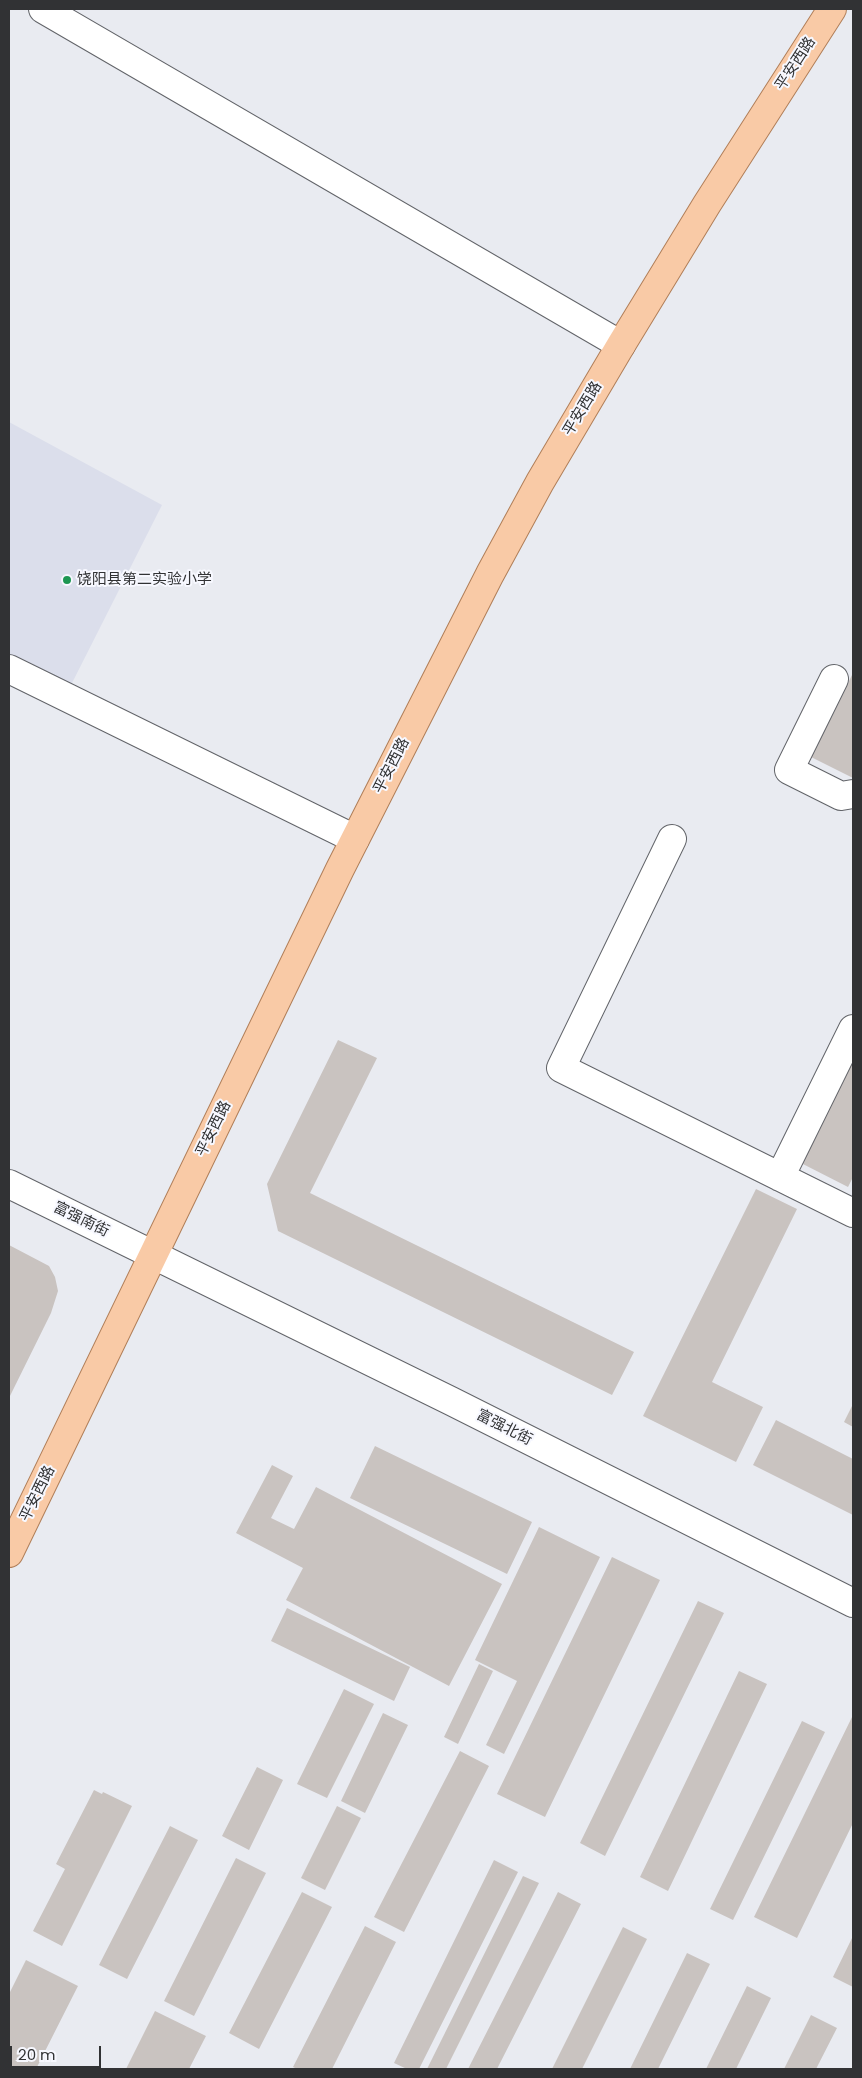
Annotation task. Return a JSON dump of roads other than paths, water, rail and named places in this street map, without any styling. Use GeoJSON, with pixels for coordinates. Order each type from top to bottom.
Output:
{"type":"FeatureCollection","features":[{"type":"Feature","properties":{"kind":"main road","name":"平安西路"},"geometry":{"type":"LineString","coordinates":[[9,1553],[355,839],[490,574],[540,482],[621,345],[712,196],[832,9]]}},
{"type":"Feature","properties":{"kind":"street"},"geometry":{"type":"LineString","coordinates":[[43,9],[621,345]]}},
{"type":"Feature","properties":{"kind":"street"},"geometry":{"type":"LineString","coordinates":[[9,669],[355,839]]}},
{"type":"Feature","properties":{"kind":"street"},"geometry":{"type":"LineString","coordinates":[[834,679],[789,770],[841,796],[853,794]]}},
{"type":"Feature","properties":{"kind":"street"},"geometry":{"type":"LineString","coordinates":[[672,840],[561,1068],[853,1213]]}},
{"type":"Feature","properties":{"kind":"street"},"geometry":{"type":"LineString","coordinates":[[780,1177],[853,1029]]}},
{"type":"Feature","properties":{"kind":"street","name":"富强南街"},"geometry":{"type":"LineString","coordinates":[[9,1184],[153,1255]]}},
{"type":"Feature","properties":{"kind":"street","name":"富强北街"},"geometry":{"type":"LineString","coordinates":[[153,1255],[451,1401],[853,1602]]}},
{"type":"Feature","properties":{"kind":"place","name":"饶阳县第二实验小学"},"geometry":{"type":"Point","coordinates":[67,580]}}]}
